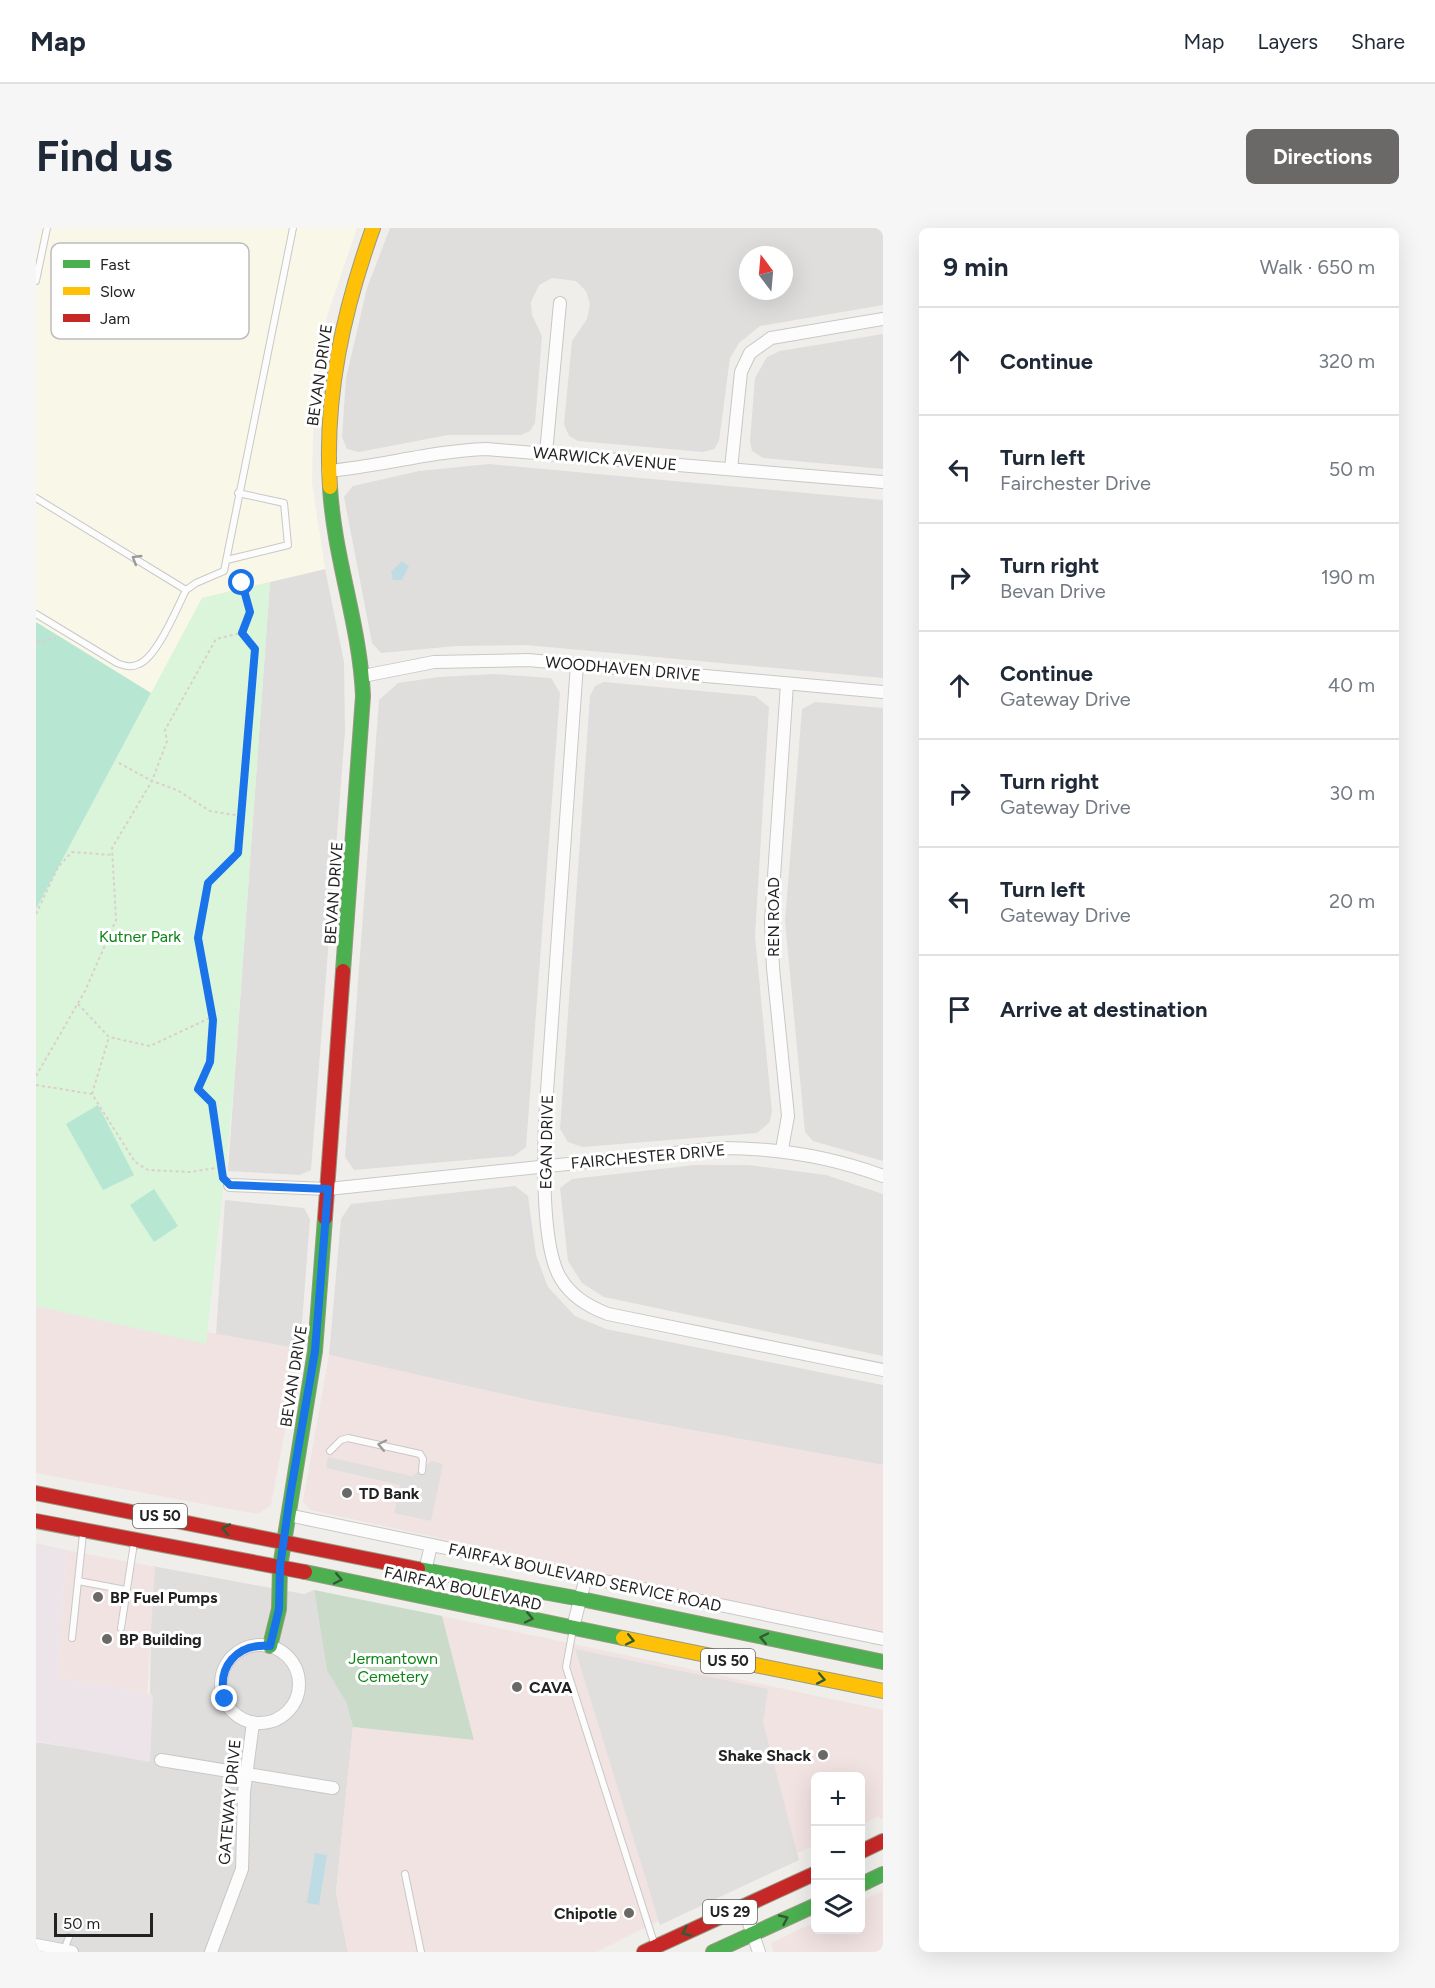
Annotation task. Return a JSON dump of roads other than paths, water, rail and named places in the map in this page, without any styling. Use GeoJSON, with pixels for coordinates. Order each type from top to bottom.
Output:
{"type":"FeatureCollection","features":[{"type":"Feature","properties":{"kind":"main road","name":"BEVAN DRIVE"},"geometry":{"type":"LineString","coordinates":[[280,1567],[315,1351],[363,676],[333,528],[327,437],[330,391],[347,302],[373,228]]}},
{"type":"Feature","properties":{"kind":"main road","name":"FAIRFAX BOULEVARD"},"geometry":{"type":"LineString","coordinates":[[36,1493],[284,1540],[425,1572],[581,1599],[883,1662]]}},
{"type":"Feature","properties":{"kind":"main road","name":"FAIRFAX BOULEVARD"},"geometry":{"type":"LineString","coordinates":[[36,1521],[280,1567],[883,1691]]}},
{"type":"Feature","properties":{"kind":"main road"},"geometry":{"type":"LineString","coordinates":[[270,1646],[279,1609],[280,1567]]}},
{"type":"Feature","properties":{"kind":"main road"},"geometry":{"type":"LineString","coordinates":[[865,1850],[883,1841]]}},
{"type":"Feature","properties":{"kind":"main road"},"geometry":{"type":"LineString","coordinates":[[865,1882],[883,1874]]}},
{"type":"Feature","properties":{"kind":"main road","name":"US 29"},"geometry":{"type":"LineString","coordinates":[[649,1949],[811,1875]]}},
{"type":"Feature","properties":{"kind":"main road","name":"US 29"},"geometry":{"type":"LineString","coordinates":[[713,1952],[811,1907]]}},
{"type":"Feature","properties":{"kind":"street"},"geometry":{"type":"LineString","coordinates":[[546,453],[560,303]]}},
{"type":"Feature","properties":{"kind":"street"},"geometry":{"type":"LineString","coordinates":[[731,469],[741,372],[750,353],[771,338],[883,319]]}},
{"type":"Feature","properties":{"kind":"street","name":"WARWICK AVENUE"},"geometry":{"type":"LineString","coordinates":[[328,471],[363,468],[456,450],[486,449],[883,482]]}},
{"type":"Feature","properties":{"kind":"street","name":"WOODHAVEN DRIVE"},"geometry":{"type":"LineString","coordinates":[[363,676],[404,666],[465,659],[528,660],[883,692]]}},
{"type":"Feature","properties":{"kind":"street","name":"EGAN DRIVE"},"geometry":{"type":"LineString","coordinates":[[577,664],[544,1120],[543,1184],[556,1270],[567,1288],[593,1308],[608,1314],[883,1370]]}},
{"type":"Feature","properties":{"kind":"street","name":"REN ROAD"},"geometry":{"type":"LineString","coordinates":[[782,1149],[788,1116],[773,968],[771,921],[787,684]]}},
{"type":"Feature","properties":{"kind":"street","name":"FAIRCHESTER DRIVE"},"geometry":{"type":"LineString","coordinates":[[230,1185],[328,1189],[689,1150],[782,1149],[883,1176]]}},
{"type":"Feature","properties":{"kind":"street","name":"FAIRFAX BOULEVARD SERVICE ROAD"},"geometry":{"type":"LineString","coordinates":[[288,1515],[883,1639]]}},
{"type":"Feature","properties":{"kind":"street"},"geometry":{"type":"LineString","coordinates":[[425,1572],[431,1545]]}},
{"type":"Feature","properties":{"kind":"street"},"geometry":{"type":"LineString","coordinates":[[573,1628],[586,1577]]}},
{"type":"Feature","properties":{"kind":"street","name":"GATEWAY DRIVE"},"geometry":{"type":"LineString","coordinates":[[258,1645],[270,1646],[283,1652],[292,1661],[298,1673],[298,1692],[289,1710],[278,1718],[254,1723],[241,1718],[228,1705],[222,1687],[222,1675],[235,1654],[258,1645]]}},
{"type":"Feature","properties":{"kind":"street","name":"GATEWAY DRIVE"},"geometry":{"type":"LineString","coordinates":[[211,1952],[242,1869],[246,1774],[254,1723]]}},
{"type":"Feature","properties":{"kind":"street"},"geometry":{"type":"LineString","coordinates":[[160,1760],[333,1788]]}},
{"type":"Feature","properties":{"kind":"street"},"geometry":{"type":"LineString","coordinates":[[744,1906],[759,1952]]}},
{"type":"Feature","properties":{"kind":"street"},"geometry":{"type":"LineString","coordinates":[[36,1945],[68,1951]]}},
{"type":"Feature","properties":{"kind":"lane"},"geometry":{"type":"LineString","coordinates":[[36,282],[47,228]]}},
{"type":"Feature","properties":{"kind":"lane"},"geometry":{"type":"LineString","coordinates":[[36,614],[117,663],[129,667],[141,664],[152,655],[186,590],[224,571],[293,228]]}},
{"type":"Feature","properties":{"kind":"lane"},"geometry":{"type":"LineString","coordinates":[[227,560],[288,545],[284,503],[238,493]]}},
{"type":"Feature","properties":{"kind":"lane"},"geometry":{"type":"LineString","coordinates":[[36,498],[186,590]]}},
{"type":"Feature","properties":{"kind":"lane"},"geometry":{"type":"LineString","coordinates":[[330,1451],[341,1440],[348,1438],[420,1454],[423,1459],[422,1471]]}},
{"type":"Feature","properties":{"kind":"lane"},"geometry":{"type":"LineString","coordinates":[[72,1638],[83,1530]]}},
{"type":"Feature","properties":{"kind":"lane"},"geometry":{"type":"LineString","coordinates":[[121,1628],[135,1539]]}},
{"type":"Feature","properties":{"kind":"lane"},"geometry":{"type":"LineString","coordinates":[[78,1581],[126,1590]]}},
{"type":"Feature","properties":{"kind":"lane"},"geometry":{"type":"LineString","coordinates":[[573,1628],[566,1667],[649,1949]]}},
{"type":"Feature","properties":{"kind":"lane"},"geometry":{"type":"LineString","coordinates":[[405,1874],[421,1952]]}},
{"type":"Feature","properties":{"kind":"lane"},"geometry":{"type":"LineString","coordinates":[[68,1951],[69,1937]]}},
{"type":"Feature","properties":{"kind":"water"},"geometry":{"type":"Polygon","coordinates":[[[402,561],[409,566],[402,580],[393,580],[391,572],[402,561]]]}},
{"type":"Feature","properties":{"kind":"water"},"geometry":{"type":"Polygon","coordinates":[[[315,1853],[327,1855],[319,1905],[307,1903],[315,1853]]]}},
{"type":"Feature","properties":{"kind":"place","name":"TD Bank"},"geometry":{"type":"Point","coordinates":[347,1493]}},
{"type":"Feature","properties":{"kind":"place","name":"BP Fuel Pumps"},"geometry":{"type":"Point","coordinates":[98,1597]}},
{"type":"Feature","properties":{"kind":"place","name":"BP Building"},"geometry":{"type":"Point","coordinates":[107,1639]}},
{"type":"Feature","properties":{"kind":"place","name":"CAVA"},"geometry":{"type":"Point","coordinates":[517,1687]}},
{"type":"Feature","properties":{"kind":"place","name":"Shake Shack"},"geometry":{"type":"Point","coordinates":[823,1755]}},
{"type":"Feature","properties":{"kind":"place","name":"Chipotle"},"geometry":{"type":"Point","coordinates":[629,1913]}},
{"type":"Feature","properties":{"kind":"park label","name":"Kutner Park"},"geometry":{"type":"Point","coordinates":[140,936]}},
{"type":"Feature","properties":{"kind":"park label","name":"Jermantown Cemetery"},"geometry":{"type":"Point","coordinates":[393,1667]}}]}
